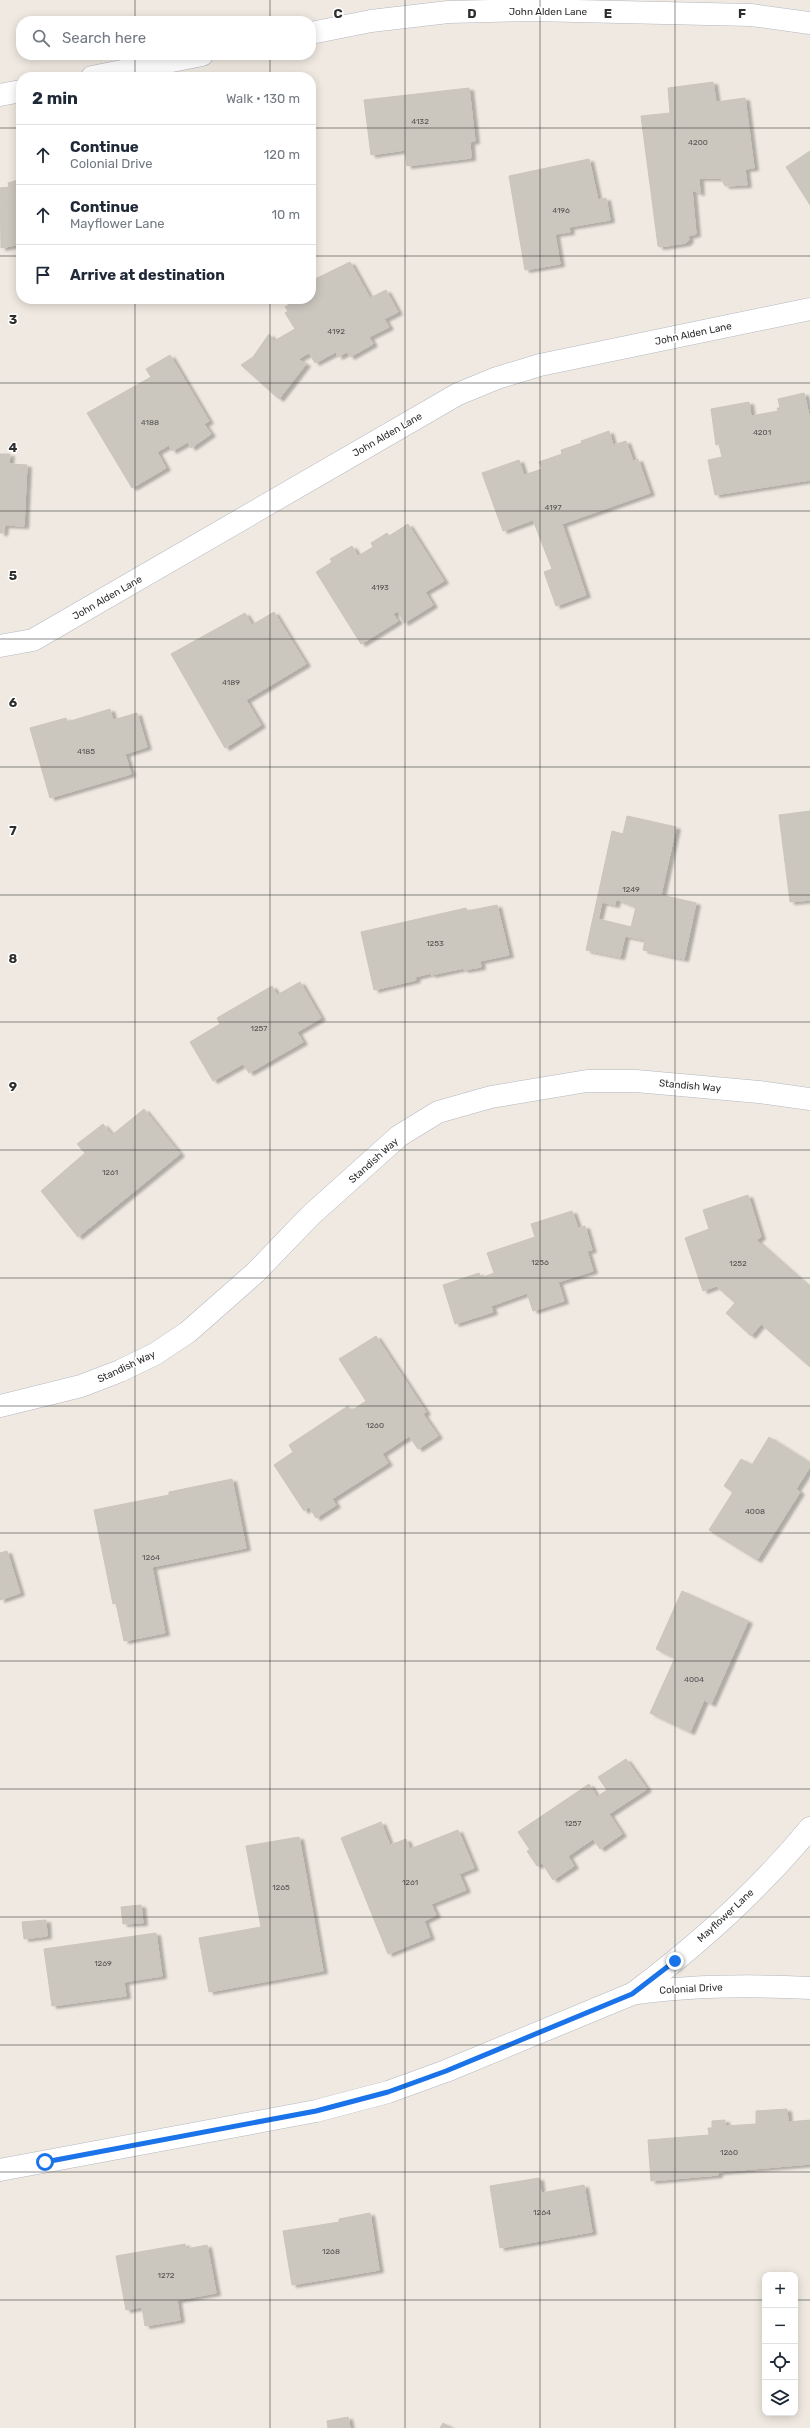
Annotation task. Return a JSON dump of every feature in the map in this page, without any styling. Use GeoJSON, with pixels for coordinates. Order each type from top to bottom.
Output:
{"type":"FeatureCollection","features":[{"type":"Feature","properties":{"kind":"street","name":"John Alden Lane"},"geometry":{"type":"LineString","coordinates":[[316,32],[371,21],[448,12],[532,10],[751,15],[810,23]]}},
{"type":"Feature","properties":{"kind":"street"},"geometry":{"type":"LineString","coordinates":[[117,72],[177,60]]}},
{"type":"Feature","properties":{"kind":"street"},"geometry":{"type":"LineString","coordinates":[[0,95],[16,92]]}},
{"type":"Feature","properties":{"kind":"street","name":"John Alden Lane"},"geometry":{"type":"LineString","coordinates":[[0,646],[34,640],[458,394],[497,378],[540,365],[810,309]]}},
{"type":"Feature","properties":{"kind":"street","name":"Standish Way"},"geometry":{"type":"LineString","coordinates":[[0,1406],[81,1386],[120,1371],[155,1354],[175,1341],[255,1273],[311,1215],[399,1136],[438,1112],[491,1097],[587,1081],[636,1081],[759,1092],[810,1099]]}},
{"type":"Feature","properties":{"kind":"street","name":"Mayflower Lane"},"geometry":{"type":"LineString","coordinates":[[632,1994],[716,1926],[783,1861],[810,1828]]}},
{"type":"Feature","properties":{"kind":"street","name":"Colonial Drive"},"geometry":{"type":"LineString","coordinates":[[0,2170],[316,2111],[388,2092],[446,2071],[632,1994],[656,1990],[748,1985],[810,1988]]}},
{"type":"Feature","properties":{"kind":"building"},"geometry":{"type":"Polygon","coordinates":[[[713,82],[716,102],[745,98],[754,168],[745,169],[747,185],[725,186],[721,178],[699,178],[700,193],[692,190],[696,234],[688,236],[689,240],[686,243],[660,247],[658,246],[641,116],[670,113],[668,88],[713,82]]]}},
{"type":"Feature","properties":{"kind":"building"},"geometry":{"type":"Polygon","coordinates":[[[469,88],[475,141],[470,142],[471,158],[407,166],[405,150],[371,155],[364,100],[469,88]]]}},
{"type":"Feature","properties":{"kind":"building"},"geometry":{"type":"Polygon","coordinates":[[[810,151],[810,205],[786,167],[810,151]]]}},
{"type":"Feature","properties":{"kind":"building"},"geometry":{"type":"Polygon","coordinates":[[[589,159],[598,200],[606,198],[610,220],[569,227],[570,232],[555,234],[560,264],[525,270],[509,176],[589,159]]]}},
{"type":"Feature","properties":{"kind":"building"},"geometry":{"type":"Polygon","coordinates":[[[16,181],[16,245],[1,248],[0,188],[9,187],[8,183],[16,181]]]}},
{"type":"Feature","properties":{"kind":"building"},"geometry":{"type":"Polygon","coordinates":[[[350,262],[370,298],[386,290],[398,312],[384,319],[389,327],[369,337],[373,344],[350,357],[347,352],[338,357],[336,352],[315,363],[309,353],[298,359],[306,364],[279,399],[241,365],[253,357],[269,334],[274,341],[295,329],[285,313],[288,311],[285,307],[290,304],[316,304],[316,279],[350,262]]]}},
{"type":"Feature","properties":{"kind":"building"},"geometry":{"type":"Polygon","coordinates":[[[170,355],[209,421],[204,424],[211,434],[191,448],[188,442],[172,451],[169,445],[157,452],[166,468],[132,488],[87,413],[151,377],[146,369],[170,355]]]}},
{"type":"Feature","properties":{"kind":"building"},"geometry":{"type":"Polygon","coordinates":[[[804,393],[810,420],[810,480],[715,495],[708,460],[722,457],[719,444],[716,445],[711,409],[749,402],[751,416],[778,411],[777,408],[780,408],[778,399],[804,393]]]}},
{"type":"Feature","properties":{"kind":"building"},"geometry":{"type":"Polygon","coordinates":[[[609,431],[613,445],[626,441],[633,461],[638,459],[650,493],[562,524],[586,595],[556,606],[544,572],[552,569],[533,520],[503,531],[482,473],[519,460],[524,475],[542,469],[539,462],[562,454],[561,450],[582,443],[581,441],[609,431]]]}},
{"type":"Feature","properties":{"kind":"building"},"geometry":{"type":"Polygon","coordinates":[[[0,454],[10,454],[9,464],[27,465],[24,526],[4,525],[3,533],[0,533],[0,454]]]}},
{"type":"Feature","properties":{"kind":"building"},"geometry":{"type":"Polygon","coordinates":[[[408,524],[444,581],[425,592],[433,605],[404,623],[398,611],[393,614],[398,621],[361,644],[316,572],[332,562],[330,559],[352,546],[358,556],[373,547],[371,543],[387,533],[389,536],[408,524]]]}},
{"type":"Feature","properties":{"kind":"building"},"geometry":{"type":"Polygon","coordinates":[[[274,612],[306,664],[246,700],[261,725],[225,748],[171,654],[245,613],[252,625],[274,612]]]}},
{"type":"Feature","properties":{"kind":"building"},"geometry":{"type":"Polygon","coordinates":[[[110,709],[113,720],[137,713],[147,747],[125,754],[131,774],[50,798],[30,728],[66,718],[67,722],[110,709]]]}},
{"type":"Feature","properties":{"kind":"building"},"geometry":{"type":"Polygon","coordinates":[[[810,811],[810,900],[790,902],[779,815],[810,811]]]}},
{"type":"Feature","properties":{"kind":"building"},"geometry":{"type":"Polygon","coordinates":[[[627,816],[676,827],[661,895],[696,903],[684,959],[643,950],[645,940],[625,936],[620,957],[586,950],[612,831],[623,834],[627,816]],[[616,899],[615,905],[602,902],[598,919],[631,927],[636,907],[616,899]]]}},
{"type":"Feature","properties":{"kind":"building"},"geometry":{"type":"Polygon","coordinates":[[[497,905],[509,955],[480,961],[481,967],[464,970],[464,968],[431,975],[431,973],[415,977],[416,980],[374,990],[361,932],[466,908],[467,911],[497,905]]]}},
{"type":"Feature","properties":{"kind":"building"},"geometry":{"type":"Polygon","coordinates":[[[300,982],[321,1018],[297,1032],[303,1042],[249,1073],[243,1064],[213,1081],[190,1042],[220,1024],[217,1018],[272,986],[277,995],[300,982]]]}},
{"type":"Feature","properties":{"kind":"building"},"geometry":{"type":"Polygon","coordinates":[[[144,1109],[180,1154],[78,1237],[41,1191],[85,1153],[77,1144],[103,1124],[112,1135],[144,1109]]]}},
{"type":"Feature","properties":{"kind":"building"},"geometry":{"type":"Polygon","coordinates":[[[748,1195],[761,1237],[756,1240],[810,1288],[810,1367],[761,1324],[751,1336],[726,1313],[735,1303],[716,1286],[703,1291],[685,1238],[709,1229],[703,1210],[748,1195]]]}},
{"type":"Feature","properties":{"kind":"building"},"geometry":{"type":"Polygon","coordinates":[[[572,1211],[578,1228],[585,1226],[592,1250],[587,1251],[593,1271],[558,1282],[564,1301],[533,1311],[527,1293],[491,1306],[493,1312],[455,1324],[443,1285],[479,1273],[481,1278],[494,1273],[487,1253],[535,1237],[531,1224],[572,1211]]]}},
{"type":"Feature","properties":{"kind":"building"},"geometry":{"type":"Polygon","coordinates":[[[376,1336],[426,1412],[423,1414],[438,1436],[418,1449],[409,1436],[382,1454],[388,1463],[332,1499],[336,1505],[316,1518],[309,1507],[304,1511],[274,1465],[293,1452],[289,1445],[348,1406],[351,1411],[366,1401],[339,1359],[376,1336]]]}},
{"type":"Feature","properties":{"kind":"building"},"geometry":{"type":"Polygon","coordinates":[[[769,1437],[810,1463],[810,1467],[796,1489],[800,1492],[757,1560],[709,1530],[733,1492],[724,1486],[741,1459],[752,1465],[769,1437]]]}},
{"type":"Feature","properties":{"kind":"building"},"geometry":{"type":"Polygon","coordinates":[[[232,1479],[246,1548],[152,1567],[165,1633],[124,1641],[116,1603],[113,1604],[94,1510],[169,1495],[169,1492],[232,1479]]]}},
{"type":"Feature","properties":{"kind":"building"},"geometry":{"type":"Polygon","coordinates":[[[7,1551],[20,1593],[0,1600],[0,1553],[7,1551]]]}},
{"type":"Feature","properties":{"kind":"building"},"geometry":{"type":"Polygon","coordinates":[[[682,1591],[748,1621],[711,1704],[704,1700],[690,1732],[650,1713],[675,1658],[656,1649],[682,1591]]]}},
{"type":"Feature","properties":{"kind":"building"},"geometry":{"type":"Polygon","coordinates":[[[626,1759],[647,1789],[609,1814],[622,1834],[600,1849],[593,1839],[568,1856],[574,1866],[553,1880],[542,1863],[537,1866],[527,1851],[530,1850],[518,1832],[589,1784],[597,1797],[607,1790],[598,1777],[626,1759]]]}},
{"type":"Feature","properties":{"kind":"building"},"geometry":{"type":"Polygon","coordinates":[[[381,1822],[390,1845],[406,1839],[410,1849],[458,1830],[474,1868],[459,1874],[466,1890],[431,1904],[436,1915],[424,1921],[430,1937],[388,1954],[341,1838],[381,1822]]]}},
{"type":"Feature","properties":{"kind":"building"},"geometry":{"type":"Polygon","coordinates":[[[299,1837],[323,1971],[209,1992],[199,1938],[261,1927],[246,1846],[299,1837]]]}},
{"type":"Feature","properties":{"kind":"building"},"geometry":{"type":"Polygon","coordinates":[[[141,1905],[143,1923],[123,1924],[121,1907],[141,1905]]]}},
{"type":"Feature","properties":{"kind":"building"},"geometry":{"type":"Polygon","coordinates":[[[46,1920],[47,1936],[24,1939],[22,1922],[46,1920]]]}},
{"type":"Feature","properties":{"kind":"building"},"geometry":{"type":"Polygon","coordinates":[[[156,1933],[162,1976],[124,1982],[126,1996],[52,2006],[44,1949],[156,1933]]]}},
{"type":"Feature","properties":{"kind":"building"},"geometry":{"type":"Polygon","coordinates":[[[787,2109],[788,2122],[810,2120],[810,2164],[718,2172],[718,2175],[651,2181],[648,2140],[709,2135],[708,2128],[712,2128],[712,2121],[725,2120],[725,2126],[756,2124],[756,2111],[787,2109]]]}},
{"type":"Feature","properties":{"kind":"building"},"geometry":{"type":"Polygon","coordinates":[[[539,2178],[541,2193],[584,2185],[592,2232],[500,2248],[490,2186],[539,2178]]]}},
{"type":"Feature","properties":{"kind":"building"},"geometry":{"type":"Polygon","coordinates":[[[370,2213],[379,2270],[292,2285],[283,2231],[339,2222],[339,2219],[370,2213]]]}},
{"type":"Feature","properties":{"kind":"building"},"geometry":{"type":"Polygon","coordinates":[[[185,2244],[186,2249],[207,2245],[216,2293],[177,2300],[180,2320],[145,2326],[142,2307],[126,2310],[116,2256],[185,2244]]]}},
{"type":"Feature","properties":{"kind":"building"},"geometry":{"type":"Polygon","coordinates":[[[348,2417],[350,2428],[328,2428],[327,2421],[348,2417]]]}},
{"type":"Feature","properties":{"kind":"building"},"geometry":{"type":"Polygon","coordinates":[[[443,2423],[452,2428],[440,2428],[443,2423]]]}},
{"type":"Feature","properties":{"kind":"route"},"geometry":{"type":"LineString","coordinates":[[45,2162],[316,2111],[388,2092],[446,2071],[556,2024],[632,1994],[675,1961]]}}]}
